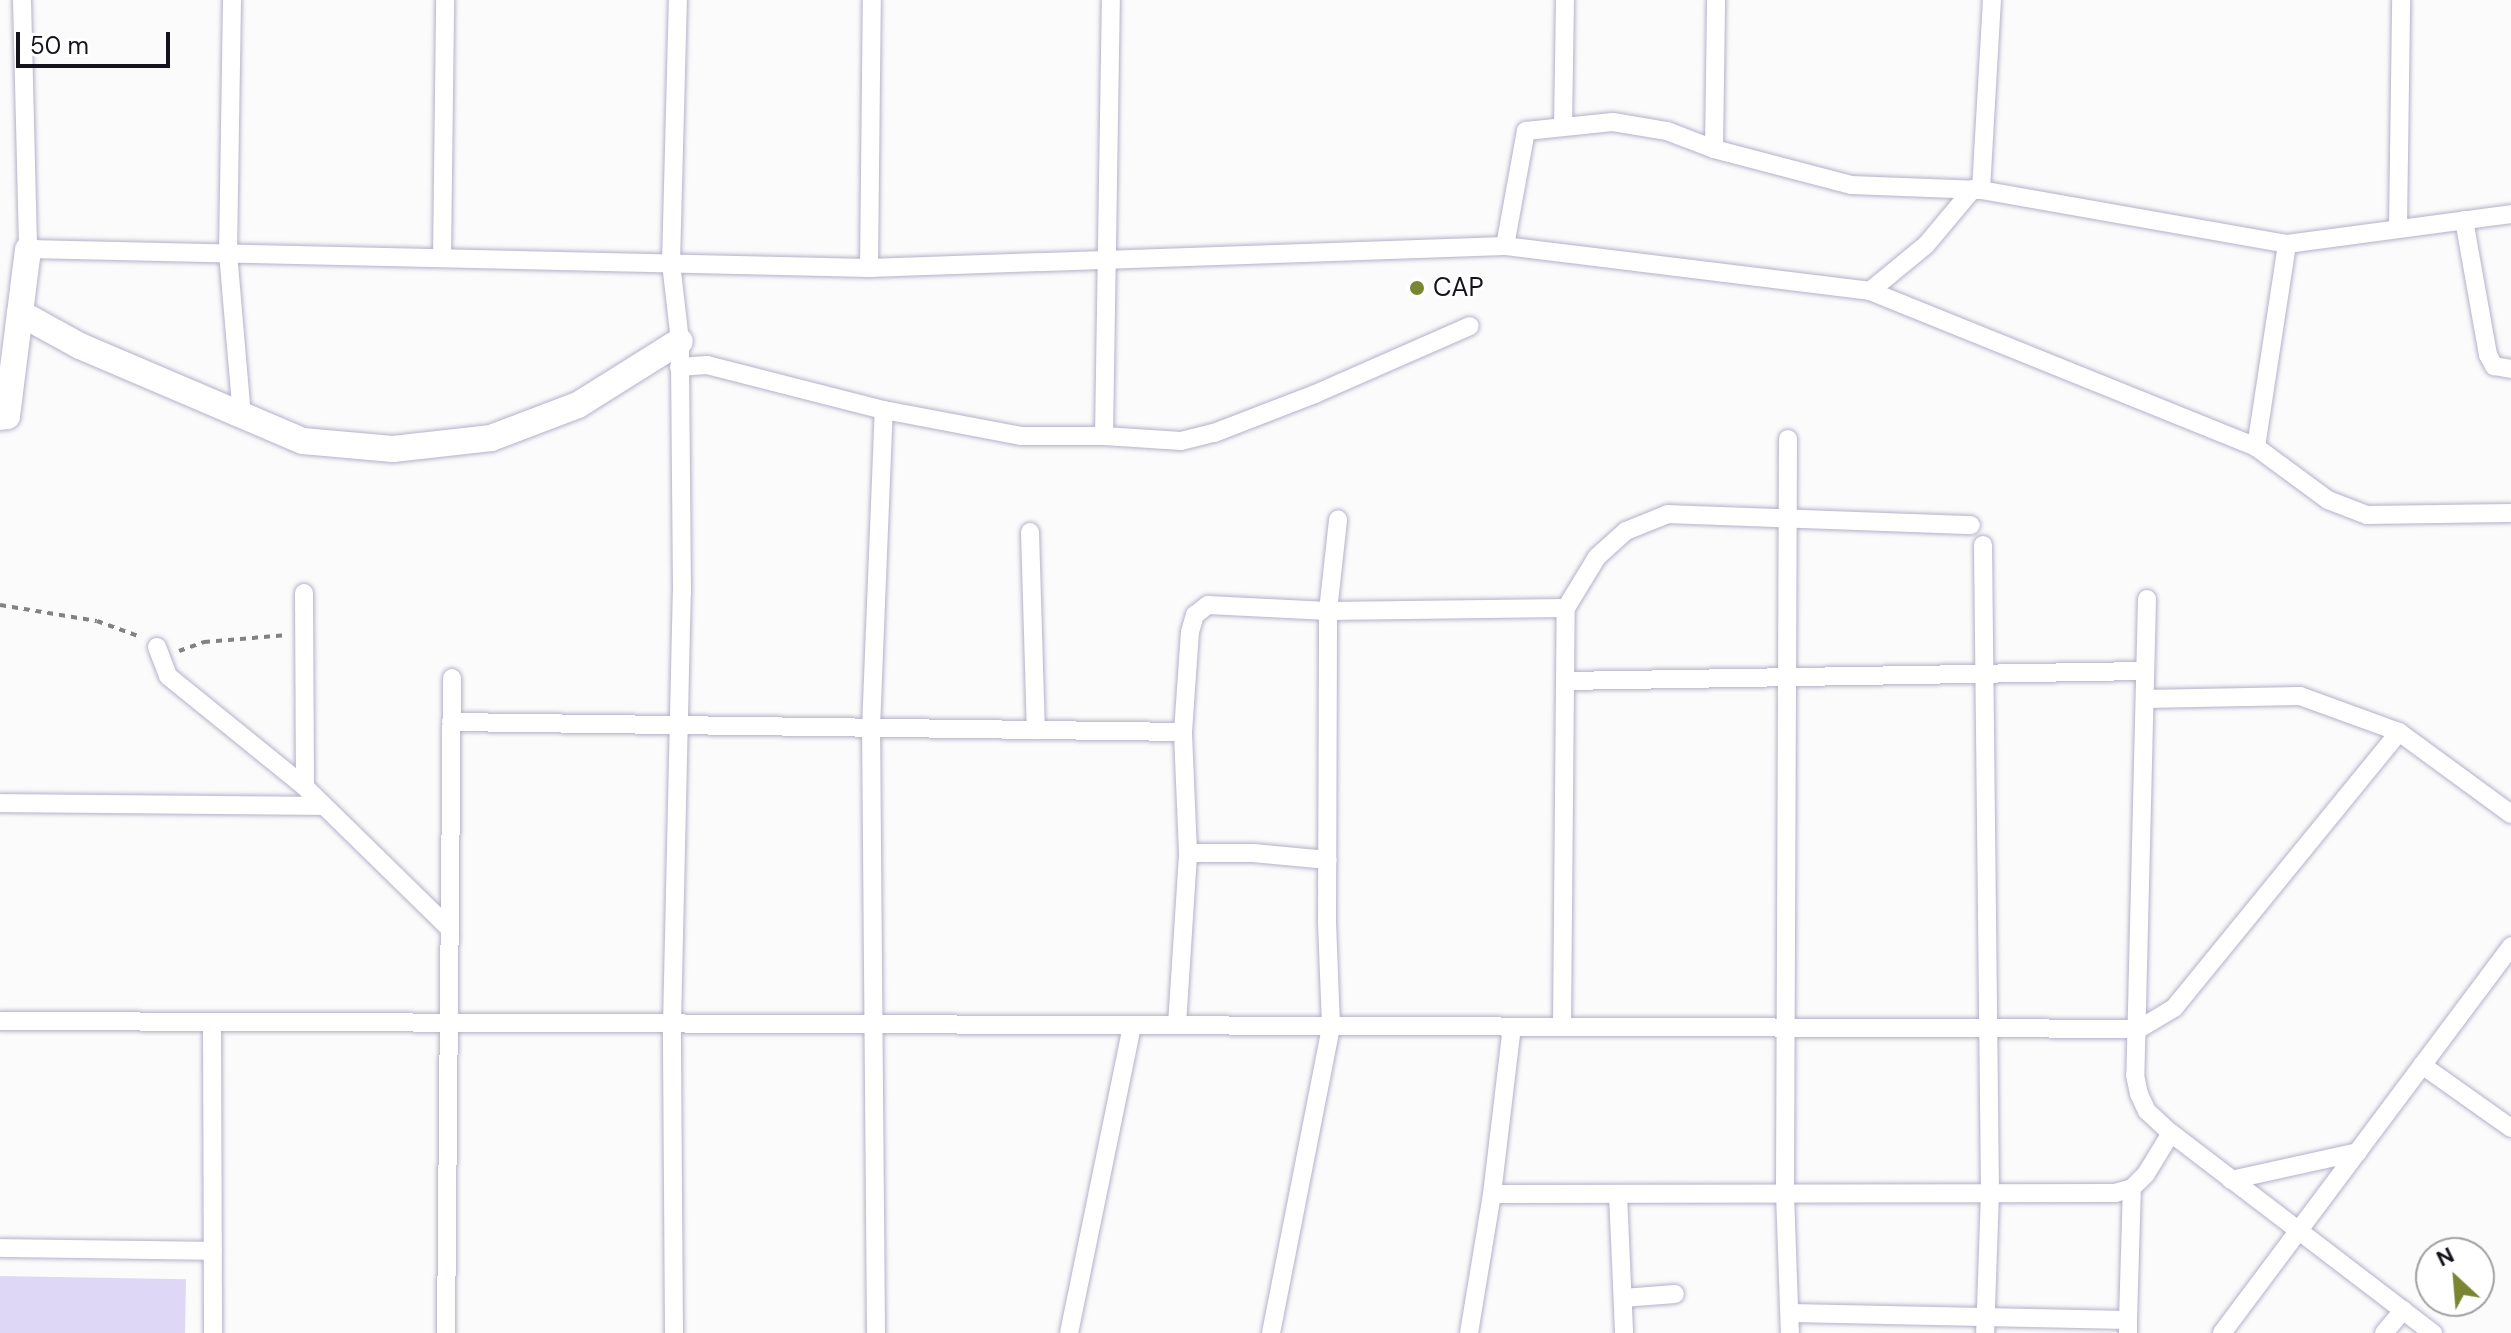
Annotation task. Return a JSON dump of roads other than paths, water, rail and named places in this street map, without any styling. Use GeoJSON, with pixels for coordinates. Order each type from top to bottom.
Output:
{"type":"FeatureCollection","features":[{"type":"Feature","properties":{"kind":"street"},"geometry":{"type":"LineString","coordinates":[[0,417],[7,416],[28,249],[22,0]]}},
{"type":"Feature","properties":{"kind":"street"},"geometry":{"type":"LineString","coordinates":[[232,0],[228,253],[242,415]]}},
{"type":"Feature","properties":{"kind":"street"},"geometry":{"type":"LineString","coordinates":[[442,258],[445,0]]}},
{"type":"Feature","properties":{"kind":"street"},"geometry":{"type":"LineString","coordinates":[[674,1333],[672,1024],[682,592],[680,341],[671,263],[678,0]]}},
{"type":"Feature","properties":{"kind":"street"},"geometry":{"type":"LineString","coordinates":[[869,268],[872,0]]}},
{"type":"Feature","properties":{"kind":"street"},"geometry":{"type":"LineString","coordinates":[[1104,436],[1111,0]]}},
{"type":"Feature","properties":{"kind":"street"},"geometry":{"type":"LineString","coordinates":[[1563,127],[1565,0]]}},
{"type":"Feature","properties":{"kind":"street"},"geometry":{"type":"LineString","coordinates":[[1714,149],[1716,0]]}},
{"type":"Feature","properties":{"kind":"street"},"geometry":{"type":"LineString","coordinates":[[1870,291],[1926,245],[1977,190],[1992,0]]}},
{"type":"Feature","properties":{"kind":"street"},"geometry":{"type":"LineString","coordinates":[[2398,227],[2401,0]]}},
{"type":"Feature","properties":{"kind":"street"},"geometry":{"type":"LineString","coordinates":[[1505,246],[1524,135],[1531,129],[1613,122],[1667,131],[1714,149],[1851,185],[1977,190],[2287,244],[2398,227],[2509,217]]}},
{"type":"Feature","properties":{"kind":"street"},"geometry":{"type":"LineString","coordinates":[[2464,220],[2488,355],[2494,366],[2511,369]]}},
{"type":"Feature","properties":{"kind":"street"},"geometry":{"type":"LineString","coordinates":[[2256,447],[2287,244]]}},
{"type":"Feature","properties":{"kind":"street"},"geometry":{"type":"LineString","coordinates":[[28,249],[869,268],[1109,257],[1505,246],[1870,291],[2256,447],[2328,500],[2367,515],[2511,513]]}},
{"type":"Feature","properties":{"kind":"street"},"geometry":{"type":"LineString","coordinates":[[20,313],[80,346],[303,441],[393,449],[491,438],[578,405],[680,341]]}},
{"type":"Feature","properties":{"kind":"street"},"geometry":{"type":"LineString","coordinates":[[679,367],[707,365],[884,410],[1021,436],[1104,436],[1162,442],[1198,439],[1315,394],[1470,326]]}},
{"type":"Feature","properties":{"kind":"street"},"geometry":{"type":"LineString","coordinates":[[876,1333],[871,728],[884,410]]}},
{"type":"Feature","properties":{"kind":"street"},"geometry":{"type":"LineString","coordinates":[[1788,439],[1785,1193],[1790,1333]]}},
{"type":"Feature","properties":{"kind":"street"},"geometry":{"type":"LineString","coordinates":[[1562,1027],[1566,608],[1597,557],[1626,531],[1668,514],[1971,525]]}},
{"type":"Feature","properties":{"kind":"street"},"geometry":{"type":"LineString","coordinates":[[1271,1333],[1331,1026],[1328,611],[1338,520]]}},
{"type":"Feature","properties":{"kind":"street"},"geometry":{"type":"LineString","coordinates":[[1030,532],[1036,730]]}},
{"type":"Feature","properties":{"kind":"street"},"geometry":{"type":"LineString","coordinates":[[1983,545],[1987,674],[1990,1193],[1985,1326]]}},
{"type":"Feature","properties":{"kind":"street"},"geometry":{"type":"LineString","coordinates":[[304,593],[305,787]]}},
{"type":"Feature","properties":{"kind":"street"},"geometry":{"type":"LineString","coordinates":[[2147,599],[2139,1029],[2135,1075],[2139,1094],[2147,1111],[2171,1133],[2433,1333]]}},
{"type":"Feature","properties":{"kind":"street"},"geometry":{"type":"LineString","coordinates":[[1177,1025],[1188,853],[1183,732],[1190,632],[1195,615],[1208,605],[1328,611],[1566,608]]}},
{"type":"Feature","properties":{"kind":"street"},"geometry":{"type":"LineString","coordinates":[[157,647],[168,676],[305,787],[450,929]]}},
{"type":"Feature","properties":{"kind":"street"},"geometry":{"type":"LineString","coordinates":[[1565,681],[2145,671]]}},
{"type":"Feature","properties":{"kind":"street"},"geometry":{"type":"LineString","coordinates":[[446,1333],[452,678]]}},
{"type":"Feature","properties":{"kind":"street"},"geometry":{"type":"LineString","coordinates":[[2145,699],[2300,696],[2399,732],[2511,814]]}},
{"type":"Feature","properties":{"kind":"street"},"geometry":{"type":"LineString","coordinates":[[451,722],[1183,732]]}},
{"type":"Feature","properties":{"kind":"street"},"geometry":{"type":"LineString","coordinates":[[0,1021],[2139,1029],[2174,1008],[2399,732]]}},
{"type":"Feature","properties":{"kind":"street"},"geometry":{"type":"LineString","coordinates":[[0,803],[321,806]]}},
{"type":"Feature","properties":{"kind":"street"},"geometry":{"type":"LineString","coordinates":[[1188,853],[1253,853],[1328,860]]}},
{"type":"Feature","properties":{"kind":"street"},"geometry":{"type":"LineString","coordinates":[[2222,1333],[2511,946]]}},
{"type":"Feature","properties":{"kind":"street"},"geometry":{"type":"LineString","coordinates":[[212,1022],[213,1333]]}},
{"type":"Feature","properties":{"kind":"street"},"geometry":{"type":"LineString","coordinates":[[1069,1333],[1132,1025]]}},
{"type":"Feature","properties":{"kind":"street"},"geometry":{"type":"LineString","coordinates":[[1469,1333],[1492,1194],[1512,1027]]}},
{"type":"Feature","properties":{"kind":"street"},"geometry":{"type":"LineString","coordinates":[[2422,1065],[2511,1128]]}},
{"type":"Feature","properties":{"kind":"street"},"geometry":{"type":"LineString","coordinates":[[1492,1194],[2115,1193],[2132,1188],[2146,1174],[2171,1133]]}},
{"type":"Feature","properties":{"kind":"street"},"geometry":{"type":"LineString","coordinates":[[2231,1180],[2358,1152]]}},
{"type":"Feature","properties":{"kind":"street"},"geometry":{"type":"LineString","coordinates":[[1790,1313],[1887,1324],[2128,1327],[2132,1188]]}},
{"type":"Feature","properties":{"kind":"street"},"geometry":{"type":"LineString","coordinates":[[1618,1194],[1624,1333]]}},
{"type":"Feature","properties":{"kind":"street"},"geometry":{"type":"LineString","coordinates":[[0,1248],[213,1251]]}},
{"type":"Feature","properties":{"kind":"street"},"geometry":{"type":"LineString","coordinates":[[1623,1298],[1675,1294]]}},
{"type":"Feature","properties":{"kind":"street"},"geometry":{"type":"LineString","coordinates":[[2384,1333],[2403,1310]]}},
{"type":"Feature","properties":{"kind":"place","name":"CAP"},"geometry":{"type":"Point","coordinates":[1417,288]}}]}
